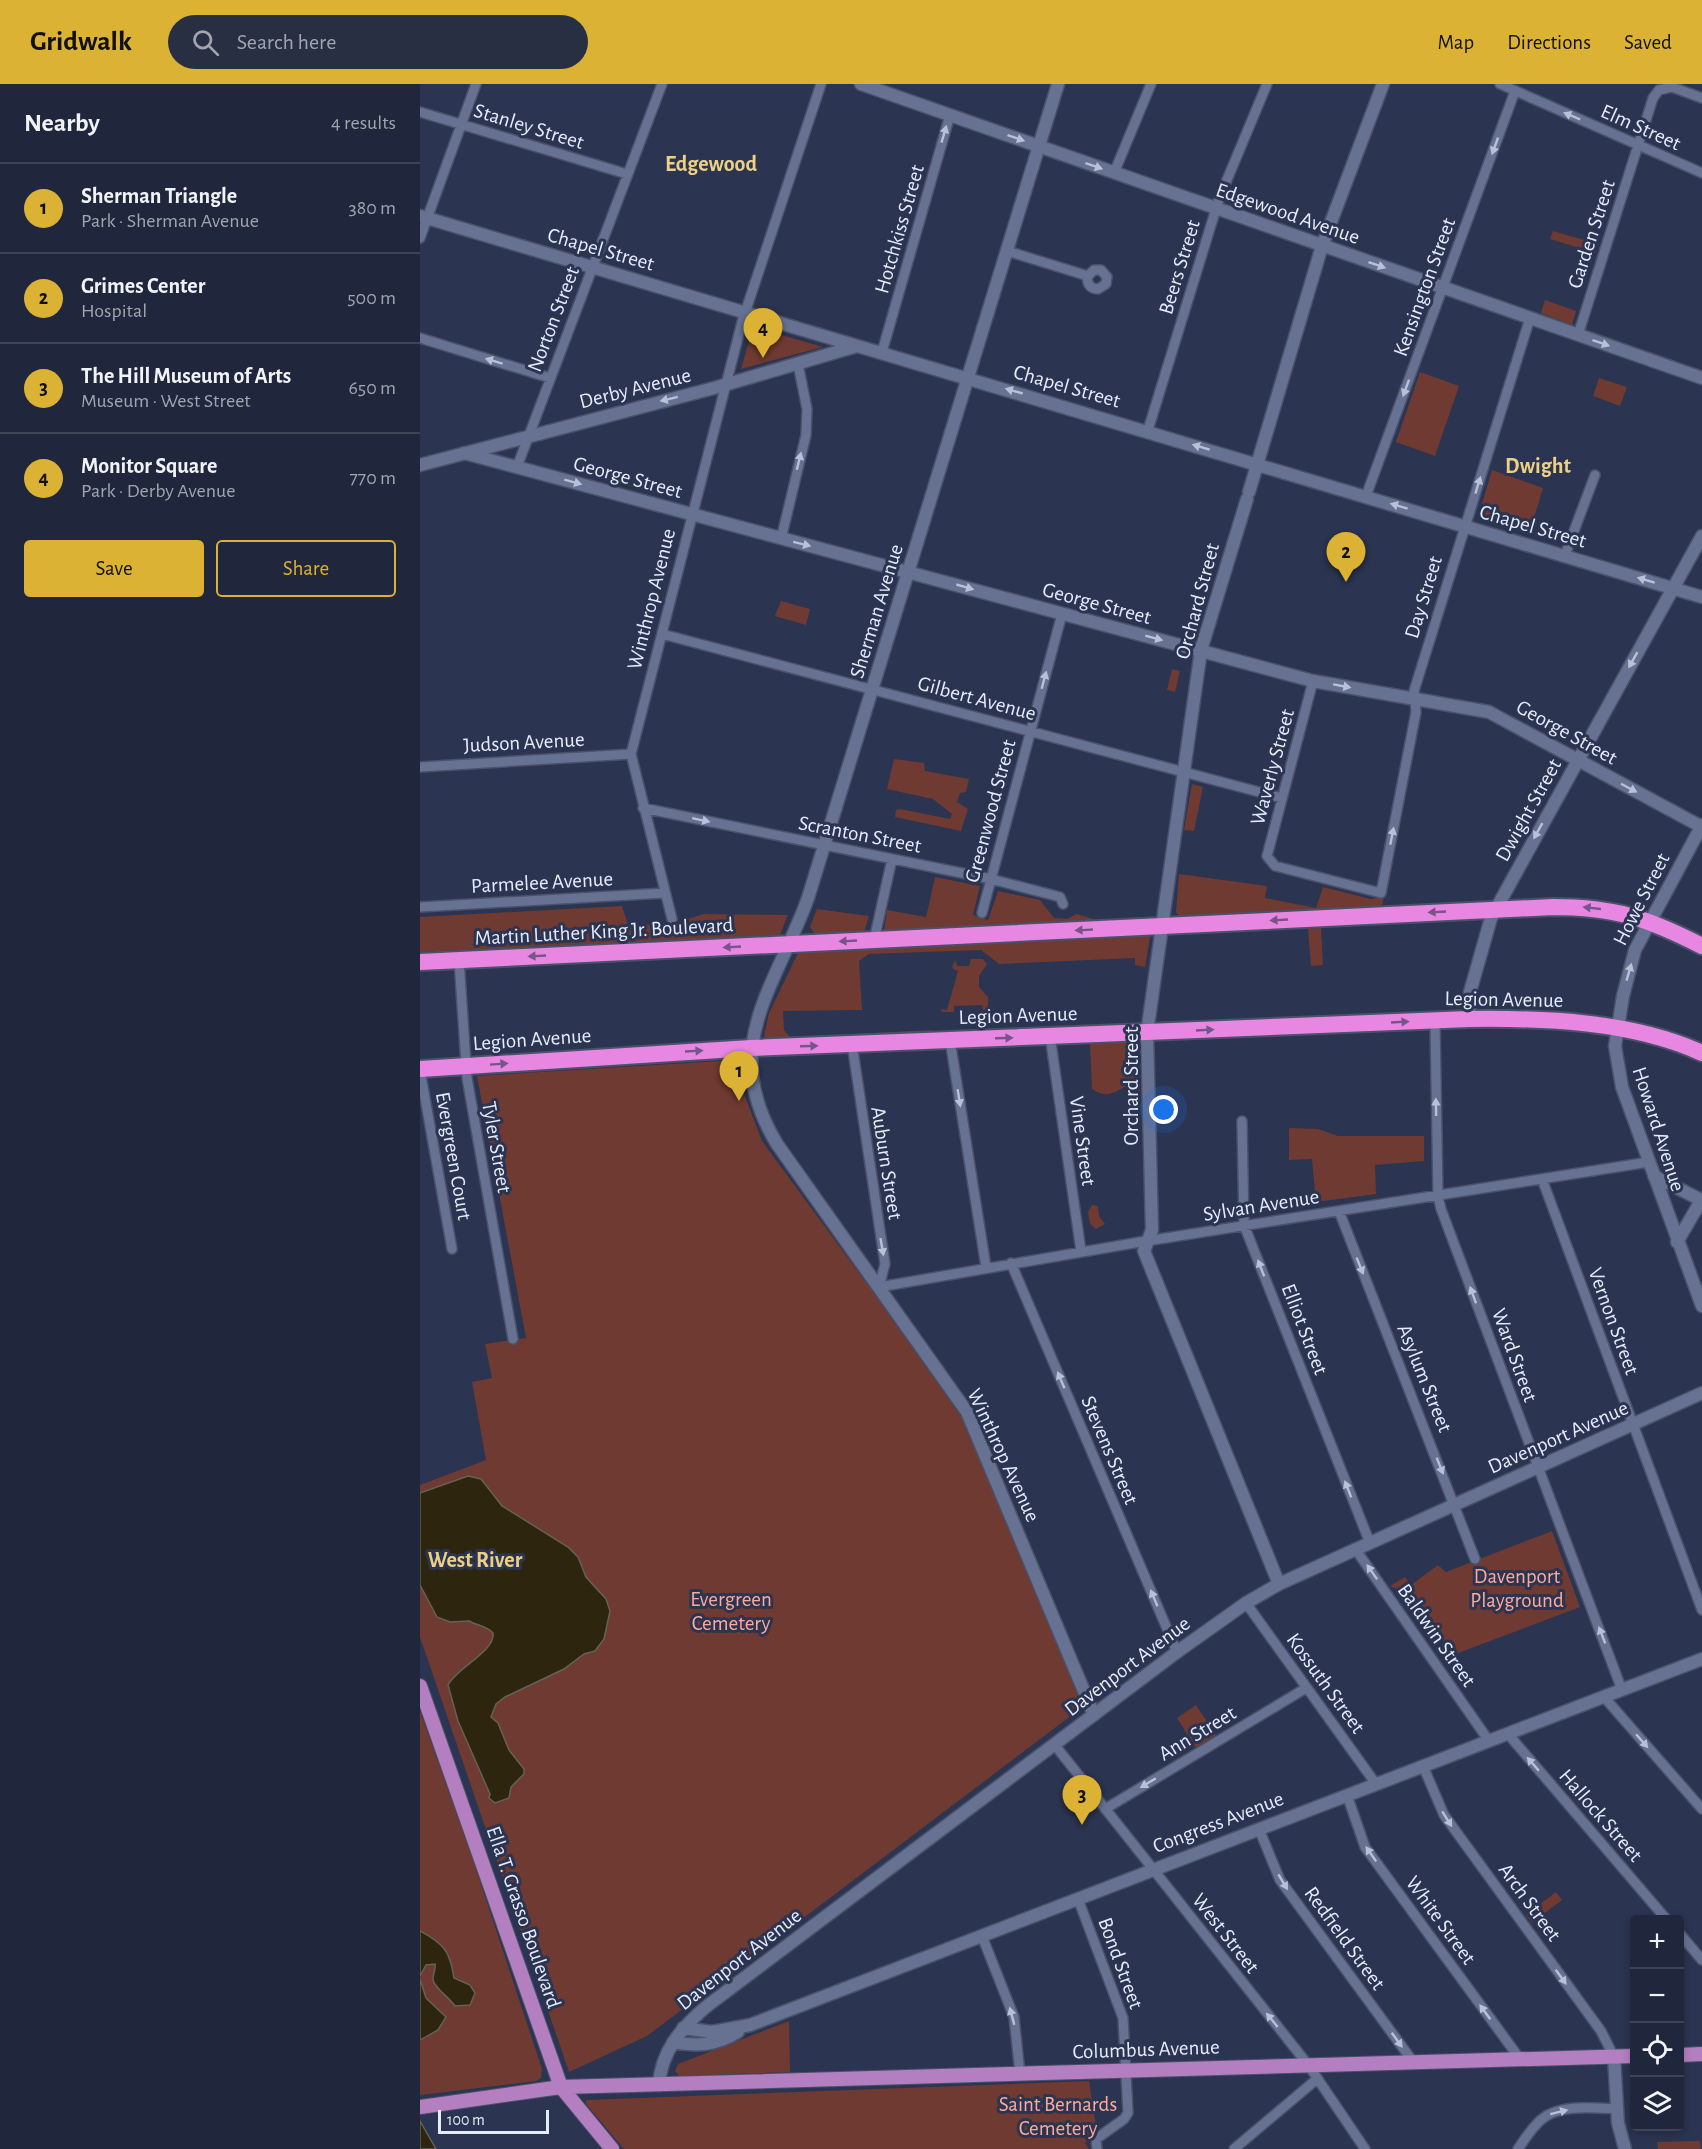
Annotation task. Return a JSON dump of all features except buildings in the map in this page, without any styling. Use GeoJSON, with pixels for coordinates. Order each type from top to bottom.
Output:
{"type":"FeatureCollection","features":[{"type":"Feature","properties":{"kind":"highway","name":"Martin Luther King Jr. Boulevard"},"geometry":{"type":"LineString","coordinates":[[420,962],[1496,909],[1588,908],[1649,920],[1702,946]]}},
{"type":"Feature","properties":{"kind":"highway","name":"Legion Avenue"},"geometry":{"type":"LineString","coordinates":[[420,1069],[751,1048],[1468,1019],[1546,1020],[1617,1030],[1659,1038],[1702,1053]]}},
{"type":"Feature","properties":{"kind":"main road","name":"Edgewood Avenue"},"geometry":{"type":"LineString","coordinates":[[861,84],[1702,378]]}},
{"type":"Feature","properties":{"kind":"main road","name":"Sherman Avenue"},"geometry":{"type":"LineString","coordinates":[[777,1144],[761,1114],[754,1094],[751,1048],[756,1020],[808,898],[1058,84]]}},
{"type":"Feature","properties":{"kind":"main road","name":"Orchard Street"},"geometry":{"type":"LineString","coordinates":[[1279,1584],[1144,1251],[1152,1230],[1147,1033],[1164,926],[1201,651],[1322,246],[1383,84]]}},
{"type":"Feature","properties":{"kind":"main road","name":"Chapel Street"},"geometry":{"type":"LineString","coordinates":[[424,217],[1148,430],[1702,597]]}},
{"type":"Feature","properties":{"kind":"main road","name":"Derby Avenue"},"geometry":{"type":"LineString","coordinates":[[420,465],[726,384],[859,346]]}},
{"type":"Feature","properties":{"kind":"main road","name":"George Street"},"geometry":{"type":"LineString","coordinates":[[464,453],[1313,681],[1489,712],[1702,826]]}},
{"type":"Feature","properties":{"kind":"main road","name":"Dwight Street"},"geometry":{"type":"LineString","coordinates":[[1468,1019],[1469,997],[1474,974],[1484,936],[1496,909],[1702,536]]}},
{"type":"Feature","properties":{"kind":"main road","name":"Howe Street"},"geometry":{"type":"LineString","coordinates":[[1617,1030],[1635,950],[1649,920],[1702,826]]}},
{"type":"Feature","properties":{"kind":"main road","name":"Howard Avenue"},"geometry":{"type":"LineString","coordinates":[[1617,1030],[1615,1046],[1622,1087],[1702,1306]]}},
{"type":"Feature","properties":{"kind":"main road","name":"Winthrop Avenue"},"geometry":{"type":"LineString","coordinates":[[777,1144],[968,1412],[1094,1715]]}},
{"type":"Feature","properties":{"kind":"main road"},"geometry":{"type":"LineString","coordinates":[[1654,1176],[1702,1200],[1677,1242]]}},
{"type":"Feature","properties":{"kind":"main road","name":"Davenport Avenue"},"geometry":{"type":"LineString","coordinates":[[659,2085],[662,2063],[673,2042],[683,2028],[707,2006],[1177,1652],[1246,1603],[1279,1584],[1702,1393]]}},
{"type":"Feature","properties":{"kind":"main road","name":"Congress Avenue"},"geometry":{"type":"LineString","coordinates":[[673,2042],[694,2046],[711,2044],[750,2025],[1702,1659]]}},
{"type":"Feature","properties":{"kind":"main road","name":"Ella T. Grasso Boulevard"},"geometry":{"type":"LineString","coordinates":[[420,1686],[561,2087],[612,2149]]}},
{"type":"Feature","properties":{"kind":"main road","name":"Congress Avenue"},"geometry":{"type":"LineString","coordinates":[[683,2028],[712,2032],[750,2025]]}},
{"type":"Feature","properties":{"kind":"main road"},"geometry":{"type":"LineString","coordinates":[[1684,2055],[1702,2054]]}},
{"type":"Feature","properties":{"kind":"main road","name":"Columbus Avenue"},"geometry":{"type":"LineString","coordinates":[[659,2085],[1630,2056]]}},
{"type":"Feature","properties":{"kind":"main road"},"geometry":{"type":"LineString","coordinates":[[1614,2057],[1616,2109],[1620,2135],[1625,2149]]}},
{"type":"Feature","properties":{"kind":"main road"},"geometry":{"type":"LineString","coordinates":[[420,2107],[561,2087],[659,2085]]}},
{"type":"Feature","properties":{"kind":"street"},"geometry":{"type":"LineString","coordinates":[[420,238],[424,217],[476,84]]}},
{"type":"Feature","properties":{"kind":"street","name":"Norton Street"},"geometry":{"type":"LineString","coordinates":[[517,467],[662,84]]}},
{"type":"Feature","properties":{"kind":"street","name":"Winthrop Avenue"},"geometry":{"type":"LineString","coordinates":[[672,919],[631,754],[746,311],[821,84]]}},
{"type":"Feature","properties":{"kind":"street"},"geometry":{"type":"LineString","coordinates":[[1114,173],[1151,84]]}},
{"type":"Feature","properties":{"kind":"street","name":"Beers Street"},"geometry":{"type":"LineString","coordinates":[[1148,430],[1216,208],[1267,84]]}},
{"type":"Feature","properties":{"kind":"street","name":"Elm Street"},"geometry":{"type":"LineString","coordinates":[[1500,84],[1702,173]]}},
{"type":"Feature","properties":{"kind":"street","name":"Garden Street"},"geometry":{"type":"LineString","coordinates":[[1578,335],[1653,98],[1659,90],[1672,87],[1702,98]]}},
{"type":"Feature","properties":{"kind":"street","name":"Kensington Street"},"geometry":{"type":"LineString","coordinates":[[1366,496],[1515,91]]}},
{"type":"Feature","properties":{"kind":"street","name":"Stanley Street"},"geometry":{"type":"LineString","coordinates":[[420,112],[627,174]]}},
{"type":"Feature","properties":{"kind":"street","name":"Hotchkiss Street"},"geometry":{"type":"LineString","coordinates":[[882,352],[950,115]]}},
{"type":"Feature","properties":{"kind":"street"},"geometry":{"type":"LineString","coordinates":[[1007,251],[1088,276]]}},
{"type":"Feature","properties":{"kind":"street","name":"Day Street"},"geometry":{"type":"LineString","coordinates":[[1270,862],[1275,866],[1381,893],[1416,712],[1414,690],[1530,318]]}},
{"type":"Feature","properties":{"kind":"street"},"geometry":{"type":"LineString","coordinates":[[420,338],[550,378]]}},
{"type":"Feature","properties":{"kind":"street"},"geometry":{"type":"LineString","coordinates":[[781,539],[806,435],[807,409],[798,364]]}},
{"type":"Feature","properties":{"kind":"street"},"geometry":{"type":"LineString","coordinates":[[1565,555],[1595,475]]}},
{"type":"Feature","properties":{"kind":"street","name":"Greenwood Street"},"geometry":{"type":"LineString","coordinates":[[982,913],[1062,614]]}},
{"type":"Feature","properties":{"kind":"street","name":"Gilbert Avenue"},"geometry":{"type":"LineString","coordinates":[[662,634],[1282,798]]}},
{"type":"Feature","properties":{"kind":"street","name":"Waverly Street"},"geometry":{"type":"LineString","coordinates":[[1270,862],[1267,856],[1313,681]]}},
{"type":"Feature","properties":{"kind":"street","name":"Judson Avenue"},"geometry":{"type":"LineString","coordinates":[[420,767],[631,754]]}},
{"type":"Feature","properties":{"kind":"street","name":"Scranton Street"},"geometry":{"type":"LineString","coordinates":[[643,808],[991,879],[1049,893],[1060,897],[1063,904]]}},
{"type":"Feature","properties":{"kind":"street"},"geometry":{"type":"LineString","coordinates":[[874,940],[892,859]]}},
{"type":"Feature","properties":{"kind":"street","name":"Parmelee Avenue"},"geometry":{"type":"LineString","coordinates":[[420,907],[665,893]]}},
{"type":"Feature","properties":{"kind":"street","name":"Tyler Street"},"geometry":{"type":"LineString","coordinates":[[459,960],[466,1066],[513,1339]]}},
{"type":"Feature","properties":{"kind":"street","name":"Ward Street"},"geometry":{"type":"LineString","coordinates":[[1435,1021],[1438,1196],[1622,1690]]}},
{"type":"Feature","properties":{"kind":"street","name":"Vine Street"},"geometry":{"type":"LineString","coordinates":[[1050,1036],[1080,1251]]}},
{"type":"Feature","properties":{"kind":"street"},"geometry":{"type":"LineString","coordinates":[[950,1040],[986,1267]]}},
{"type":"Feature","properties":{"kind":"street","name":"Auburn Street"},"geometry":{"type":"LineString","coordinates":[[852,1044],[885,1264],[879,1287]]}},
{"type":"Feature","properties":{"kind":"street","name":"Evergreen Court"},"geometry":{"type":"LineString","coordinates":[[420,1069],[452,1249]]}},
{"type":"Feature","properties":{"kind":"street","name":"Elliot Street"},"geometry":{"type":"LineString","coordinates":[[1242,1121],[1244,1225],[1370,1543]]}},
{"type":"Feature","properties":{"kind":"street","name":"Sylvan Avenue"},"geometry":{"type":"LineString","coordinates":[[879,1287],[1080,1251],[1649,1162]]}},
{"type":"Feature","properties":{"kind":"street","name":"Vernon Street"},"geometry":{"type":"LineString","coordinates":[[1542,1179],[1702,1610]]}},
{"type":"Feature","properties":{"kind":"street","name":"Asylum Street"},"geometry":{"type":"LineString","coordinates":[[1339,1211],[1456,1505],[1475,1559]]}},
{"type":"Feature","properties":{"kind":"street","name":"Stevens Street"},"geometry":{"type":"LineString","coordinates":[[1011,1263],[1177,1652]]}},
{"type":"Feature","properties":{"kind":"street","name":"Baldwin Street"},"geometry":{"type":"LineString","coordinates":[[1356,1550],[1489,1741]]}},
{"type":"Feature","properties":{"kind":"street","name":"Kossuth Street"},"geometry":{"type":"LineString","coordinates":[[1246,1603],[1376,1784]]}},
{"type":"Feature","properties":{"kind":"street","name":"Ann Street"},"geometry":{"type":"LineString","coordinates":[[1105,1809],[1306,1688]]}},
{"type":"Feature","properties":{"kind":"street"},"geometry":{"type":"LineString","coordinates":[[1604,1697],[1702,1809]]}},
{"type":"Feature","properties":{"kind":"street","name":"Hallock Street"},"geometry":{"type":"LineString","coordinates":[[1508,1734],[1663,1915]]}},
{"type":"Feature","properties":{"kind":"street","name":"West Street"},"geometry":{"type":"LineString","coordinates":[[1054,1744],[1309,2066],[1365,2149]]}},
{"type":"Feature","properties":{"kind":"street","name":"Arch Street"},"geometry":{"type":"LineString","coordinates":[[1423,1766],[1444,1815],[1601,2031],[1614,2057]]}},
{"type":"Feature","properties":{"kind":"street","name":"White Street"},"geometry":{"type":"LineString","coordinates":[[1347,1795],[1365,1847],[1520,2059]]}},
{"type":"Feature","properties":{"kind":"street","name":"Redfield Street"},"geometry":{"type":"LineString","coordinates":[[1259,1829],[1280,1880],[1414,2063]]}},
{"type":"Feature","properties":{"kind":"street","name":"Bond Street"},"geometry":{"type":"LineString","coordinates":[[1078,1899],[1123,2018],[1128,2113],[1124,2119],[1096,2139],[1097,2148]]}},
{"type":"Feature","properties":{"kind":"street"},"geometry":{"type":"LineString","coordinates":[[982,1936],[1014,2017],[1020,2074]]}},
{"type":"Feature","properties":{"kind":"street"},"geometry":{"type":"LineString","coordinates":[[1684,1939],[1702,1960]]}},
{"type":"Feature","properties":{"kind":"street"},"geometry":{"type":"LineString","coordinates":[[1234,2149],[1317,2079]]}},
{"type":"Feature","properties":{"kind":"street"},"geometry":{"type":"LineString","coordinates":[[1518,2149],[1541,2120],[1553,2112],[1568,2109],[1616,2109]]}},
{"type":"Feature","properties":{"kind":"green space"},"geometry":{"type":"Polygon","coordinates":[[[1553,231],[1598,244],[1595,253],[1550,239],[1553,231]]]}},
{"type":"Feature","properties":{"kind":"green space"},"geometry":{"type":"Polygon","coordinates":[[[1545,300],[1576,311],[1572,325],[1541,313],[1545,300]]]}},
{"type":"Feature","properties":{"kind":"green space"},"geometry":{"type":"Polygon","coordinates":[[[753,327],[823,347],[741,369],[753,327]]]}},
{"type":"Feature","properties":{"kind":"green space"},"geometry":{"type":"Polygon","coordinates":[[[1420,372],[1459,386],[1435,456],[1396,442],[1420,372]]]}},
{"type":"Feature","properties":{"kind":"green space"},"geometry":{"type":"Polygon","coordinates":[[[1599,378],[1627,387],[1620,406],[1593,396],[1599,378]]]}},
{"type":"Feature","properties":{"kind":"green space"},"geometry":{"type":"Polygon","coordinates":[[[1492,470],[1543,488],[1529,534],[1478,517],[1492,470]]]}},
{"type":"Feature","properties":{"kind":"green space"},"geometry":{"type":"Polygon","coordinates":[[[781,601],[810,609],[806,625],[775,616],[781,601]]]}},
{"type":"Feature","properties":{"kind":"green space"},"geometry":{"type":"Polygon","coordinates":[[[1172,669],[1180,671],[1175,692],[1167,690],[1172,669]]]}},
{"type":"Feature","properties":{"kind":"green space"},"geometry":{"type":"Polygon","coordinates":[[[894,759],[924,763],[925,771],[969,779],[966,792],[960,793],[957,802],[968,809],[961,831],[895,817],[896,810],[900,809],[950,819],[952,814],[933,799],[887,789],[894,759]]]}},
{"type":"Feature","properties":{"kind":"green space"},"geometry":{"type":"Polygon","coordinates":[[[1192,784],[1203,787],[1194,831],[1184,830],[1192,784]]]}},
{"type":"Feature","properties":{"kind":"green space"},"geometry":{"type":"Polygon","coordinates":[[[1179,874],[1267,886],[1265,898],[1316,908],[1323,887],[1371,899],[1384,897],[1382,906],[1179,916],[1176,912],[1179,874]]]}},
{"type":"Feature","properties":{"kind":"green space"},"geometry":{"type":"Polygon","coordinates":[[[935,877],[980,886],[973,915],[988,920],[998,891],[1040,900],[1054,918],[1067,919],[1077,914],[1096,920],[884,931],[887,910],[926,917],[935,877]]]}},
{"type":"Feature","properties":{"kind":"green space"},"geometry":{"type":"Polygon","coordinates":[[[622,906],[628,925],[672,924],[704,914],[788,915],[780,935],[420,952],[420,917],[622,906]]]}},
{"type":"Feature","properties":{"kind":"green space"},"geometry":{"type":"Polygon","coordinates":[[[817,909],[869,916],[864,932],[814,933],[810,927],[817,909]]]}},
{"type":"Feature","properties":{"kind":"green space"},"geometry":{"type":"Polygon","coordinates":[[[1321,928],[1323,965],[1311,966],[1308,929],[1321,928]]]}},
{"type":"Feature","properties":{"kind":"green space"},"geometry":{"type":"Polygon","coordinates":[[[1147,933],[1150,937],[1145,967],[1135,965],[1135,958],[999,964],[981,950],[869,954],[859,961],[862,1010],[783,1011],[784,1030],[790,1037],[932,1030],[928,1033],[766,1039],[764,1036],[769,1013],[797,955],[803,950],[1147,933]]]}},
{"type":"Feature","properties":{"kind":"green space"},"geometry":{"type":"Polygon","coordinates":[[[971,959],[983,959],[987,964],[979,976],[979,987],[988,997],[988,1007],[983,1011],[982,1005],[954,1006],[954,1012],[942,1012],[941,1009],[947,1010],[958,971],[952,968],[955,960],[957,966],[969,966],[971,959]]]}},
{"type":"Feature","properties":{"kind":"green space"},"geometry":{"type":"Polygon","coordinates":[[[1136,1042],[1141,1110],[1131,1103],[1130,1089],[1124,1087],[1108,1094],[1092,1089],[1090,1044],[1136,1042]]]}},
{"type":"Feature","properties":{"kind":"green space","name":"Evergreen Cemetery"},"geometry":{"type":"Polygon","coordinates":[[[737,1060],[741,1086],[762,1141],[965,1422],[1084,1706],[647,2036],[569,2072],[420,1637],[420,1485],[486,1460],[472,1382],[492,1378],[485,1344],[526,1338],[477,1076],[737,1060]]]}},
{"type":"Feature","properties":{"kind":"green space"},"geometry":{"type":"Polygon","coordinates":[[[1289,1128],[1318,1129],[1338,1136],[1424,1136],[1424,1161],[1375,1165],[1376,1194],[1316,1202],[1312,1159],[1289,1160],[1289,1128]]]}},
{"type":"Feature","properties":{"kind":"green space"},"geometry":{"type":"Polygon","coordinates":[[[1092,1205],[1098,1206],[1099,1216],[1105,1224],[1096,1229],[1090,1224],[1088,1212],[1092,1205]]]}},
{"type":"Feature","properties":{"kind":"green space","name":"Davenport Playground"},"geometry":{"type":"Polygon","coordinates":[[[1552,1531],[1580,1607],[1453,1655],[1407,1593],[1390,1586],[1405,1577],[1411,1585],[1438,1565],[1446,1572],[1552,1531]]]}},
{"type":"Feature","properties":{"kind":"green space"},"geometry":{"type":"Polygon","coordinates":[[[1196,1705],[1216,1735],[1196,1748],[1177,1718],[1196,1705]]]}},
{"type":"Feature","properties":{"kind":"green space"},"geometry":{"type":"Polygon","coordinates":[[[420,1711],[471,1854],[542,2069],[541,2078],[536,2081],[420,2095],[420,1711]]]}},
{"type":"Feature","properties":{"kind":"green space"},"geometry":{"type":"Polygon","coordinates":[[[1556,1892],[1562,1900],[1532,1923],[1526,1915],[1556,1892]]]}},
{"type":"Feature","properties":{"kind":"green space"},"geometry":{"type":"Polygon","coordinates":[[[789,2021],[790,2072],[679,2076],[675,2071],[678,2064],[789,2021]]]}},
{"type":"Feature","properties":{"kind":"green space","name":"Saint Bernards Cemetery"},"geometry":{"type":"Polygon","coordinates":[[[1089,2081],[1097,2133],[1085,2143],[1089,2149],[624,2149],[586,2104],[586,2100],[1089,2081]]]}},
{"type":"Feature","properties":{"kind":"green space"},"geometry":{"type":"Polygon","coordinates":[[[1700,2141],[1701,2149],[1658,2149],[1657,2142],[1700,2141]]]}},
{"type":"Feature","properties":{"kind":"shaded area"},"geometry":{"type":"Polygon","coordinates":[[[468,1476],[481,1479],[502,1506],[568,1547],[578,1557],[586,1577],[606,1599],[610,1611],[604,1639],[595,1651],[584,1654],[564,1669],[505,1697],[496,1704],[491,1717],[498,1723],[509,1750],[524,1769],[524,1774],[511,1787],[509,1798],[495,1803],[489,1798],[490,1794],[458,1721],[448,1685],[459,1672],[488,1647],[493,1633],[469,1621],[450,1622],[437,1617],[420,1585],[420,1493],[468,1476]]]}},
{"type":"Feature","properties":{"kind":"shaded area"},"geometry":{"type":"Polygon","coordinates":[[[420,1931],[444,1949],[448,1955],[454,1978],[470,1985],[475,1993],[470,2005],[455,2006],[439,1989],[433,1979],[435,1964],[426,1965],[420,1976],[420,1931]]]}},
{"type":"Feature","properties":{"kind":"shaded area"},"geometry":{"type":"Polygon","coordinates":[[[420,1979],[426,1998],[446,2017],[438,2030],[420,2040],[420,1979]]]}},
{"type":"Feature","properties":{"kind":"shaded area"},"geometry":{"type":"Polygon","coordinates":[[[420,2121],[436,2149],[420,2149],[420,2121]]]}},
{"type":"Feature","properties":{"kind":"place","name":"Monitor Square"},"geometry":{"type":"Point","coordinates":[763,358]}},
{"type":"Feature","properties":{"kind":"place","name":"Grimes Center"},"geometry":{"type":"Point","coordinates":[1346,582]}},
{"type":"Feature","properties":{"kind":"place","name":"Sherman Triangle"},"geometry":{"type":"Point","coordinates":[739,1101]}},
{"type":"Feature","properties":{"kind":"place","name":"The Hill Museum of Arts"},"geometry":{"type":"Point","coordinates":[1082,1825]}},
{"type":"Feature","properties":{"kind":"district","name":"Edgewood"},"geometry":{"type":"Point","coordinates":[711,163]}},
{"type":"Feature","properties":{"kind":"district","name":"Dwight"},"geometry":{"type":"Point","coordinates":[1538,465]}},
{"type":"Feature","properties":{"kind":"district","name":"West River"},"geometry":{"type":"Point","coordinates":[475,1559]}}]}
